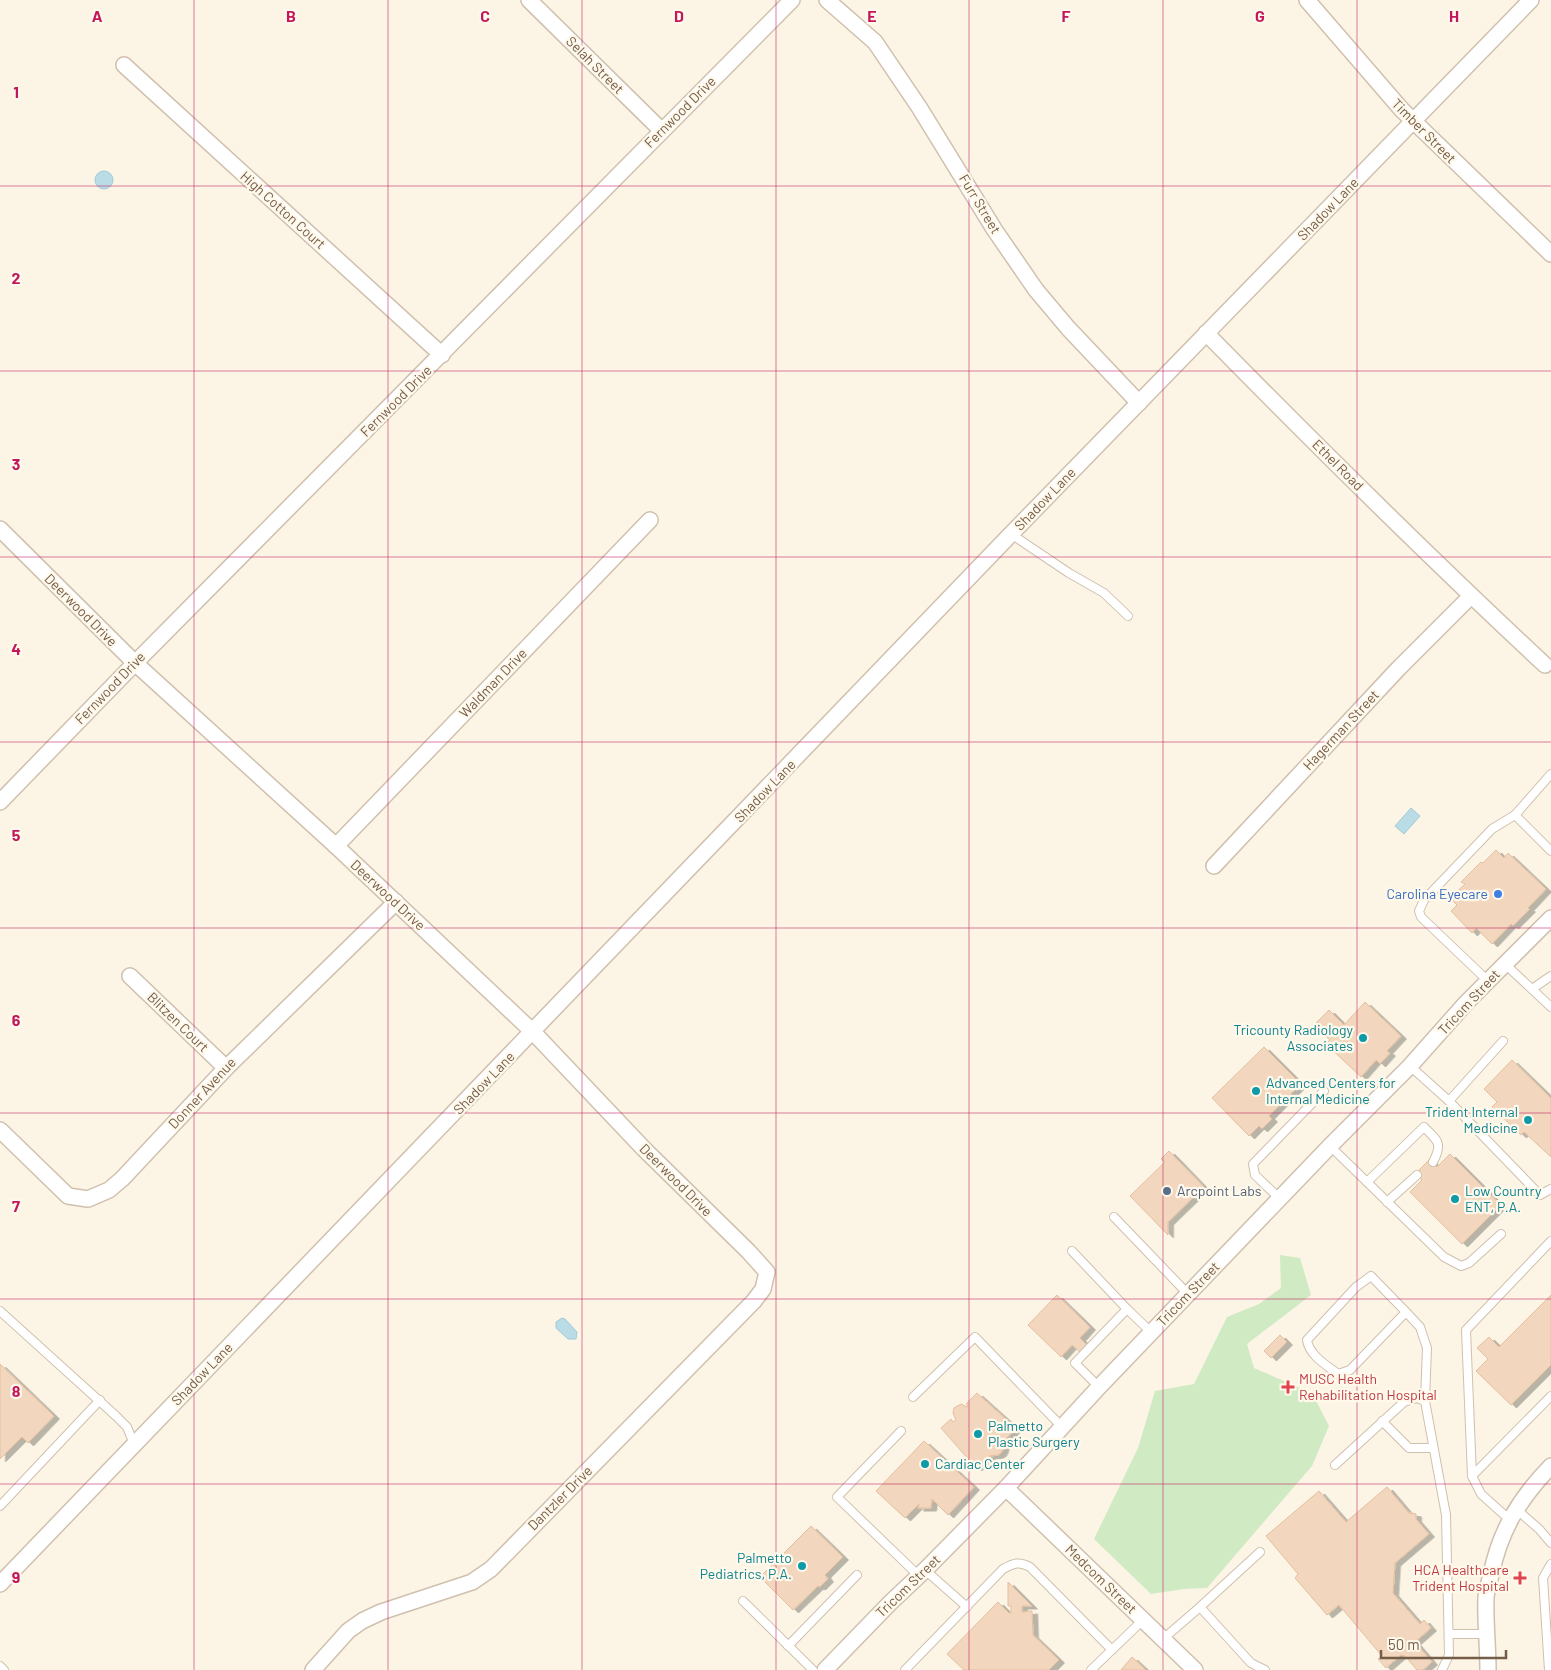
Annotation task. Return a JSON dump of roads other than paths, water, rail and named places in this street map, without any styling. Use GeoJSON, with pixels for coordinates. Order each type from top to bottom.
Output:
{"type":"FeatureCollection","features":[{"type":"Feature","properties":{"kind":"street","name":"Selah Street"},"geometry":{"type":"LineString","coordinates":[[529,0],[662,131]]}},
{"type":"Feature","properties":{"kind":"street","name":"Fernwood Drive"},"geometry":{"type":"LineString","coordinates":[[0,802],[135,663],[792,0]]}},
{"type":"Feature","properties":{"kind":"street","name":"Furr Street"},"geometry":{"type":"LineString","coordinates":[[827,0],[875,42],[925,115],[994,229],[1036,290],[1068,328],[1139,403]]}},
{"type":"Feature","properties":{"kind":"street","name":"Timber Street"},"geometry":{"type":"LineString","coordinates":[[1307,0],[1413,122],[1551,254]]}},
{"type":"Feature","properties":{"kind":"street","name":"Shadow Lane"},"geometry":{"type":"LineString","coordinates":[[0,1584],[1206,333],[1531,0]]}},
{"type":"Feature","properties":{"kind":"street","name":"High Cotton Court"},"geometry":{"type":"LineString","coordinates":[[124,65],[442,355]]}},
{"type":"Feature","properties":{"kind":"street","name":"Ethel Road"},"geometry":{"type":"LineString","coordinates":[[1206,333],[1327,455],[1471,596],[1545,665]]}},
{"type":"Feature","properties":{"kind":"street","name":"Waldman Drive"},"geometry":{"type":"LineString","coordinates":[[336,846],[650,520]]}},
{"type":"Feature","properties":{"kind":"street","name":"Deerwood Drive"},"geometry":{"type":"LineString","coordinates":[[0,529],[135,663],[336,846],[533,1032],[644,1149],[748,1250],[767,1272]]}},
{"type":"Feature","properties":{"kind":"street","name":"Hagerman Street"},"geometry":{"type":"LineString","coordinates":[[1214,866],[1398,669],[1471,596]]}},
{"type":"Feature","properties":{"kind":"street","name":"Donner Avenue"},"geometry":{"type":"LineString","coordinates":[[0,1130],[68,1196],[88,1199],[108,1190],[122,1179],[226,1068],[396,902]]}},
{"type":"Feature","properties":{"kind":"street","name":"Tricom Street"},"geometry":{"type":"LineString","coordinates":[[825,1670],[1006,1488],[1151,1332],[1330,1146],[1410,1066],[1488,981],[1551,918]]}},
{"type":"Feature","properties":{"kind":"street","name":"Blitzen Court"},"geometry":{"type":"LineString","coordinates":[[130,976],[226,1068]]}},
{"type":"Feature","properties":{"kind":"street","name":"Dantzler Drive"},"geometry":{"type":"LineString","coordinates":[[319,1668],[348,1631],[362,1621],[381,1612],[472,1582],[490,1569],[754,1301],[763,1290],[767,1272]]}},
{"type":"Feature","properties":{"kind":"street"},"geometry":{"type":"LineString","coordinates":[[1488,1670],[1486,1596],[1494,1560],[1513,1514],[1537,1481],[1551,1466]]}},
{"type":"Feature","properties":{"kind":"street","name":"Medcom Street"},"geometry":{"type":"LineString","coordinates":[[1006,1488],[1195,1670]]}},
{"type":"Feature","properties":{"kind":"lane"},"geometry":{"type":"LineString","coordinates":[[1012,534],[1069,573],[1104,593],[1128,616]]}},
{"type":"Feature","properties":{"kind":"lane"},"geometry":{"type":"LineString","coordinates":[[1488,981],[1421,917],[1419,911],[1424,900],[1492,830],[1515,815],[1551,774]]}},
{"type":"Feature","properties":{"kind":"lane"},"geometry":{"type":"LineString","coordinates":[[1515,815],[1551,851]]}},
{"type":"Feature","properties":{"kind":"lane"},"geometry":{"type":"LineString","coordinates":[[1505,964],[1551,1007]]}},
{"type":"Feature","properties":{"kind":"lane"},"geometry":{"type":"LineString","coordinates":[[1532,989],[1551,976]]}},
{"type":"Feature","properties":{"kind":"lane"},"geometry":{"type":"LineString","coordinates":[[1449,1101],[1504,1041]]}},
{"type":"Feature","properties":{"kind":"lane"},"geometry":{"type":"LineString","coordinates":[[1410,1066],[1449,1101],[1540,1194],[1551,1190]]}},
{"type":"Feature","properties":{"kind":"lane"},"geometry":{"type":"LineString","coordinates":[[1280,1198],[1254,1175],[1253,1164],[1324,1091]]}},
{"type":"Feature","properties":{"kind":"lane"},"geometry":{"type":"LineString","coordinates":[[1366,1182],[1424,1127],[1437,1140],[1439,1150],[1433,1162]]}},
{"type":"Feature","properties":{"kind":"lane"},"geometry":{"type":"LineString","coordinates":[[1330,1146],[1444,1257],[1461,1266],[1469,1263],[1501,1234]]}},
{"type":"Feature","properties":{"kind":"lane"},"geometry":{"type":"LineString","coordinates":[[1387,1202],[1418,1175]]}},
{"type":"Feature","properties":{"kind":"lane"},"geometry":{"type":"LineString","coordinates":[[1114,1217],[1188,1294]]}},
{"type":"Feature","properties":{"kind":"lane"},"geometry":{"type":"LineString","coordinates":[[1551,1241],[1466,1330],[1472,1476],[1481,1494],[1539,1529],[1551,1543]]}},
{"type":"Feature","properties":{"kind":"lane"},"geometry":{"type":"LineString","coordinates":[[1072,1251],[1151,1332]]}},
{"type":"Feature","properties":{"kind":"lane"},"geometry":{"type":"LineString","coordinates":[[1406,1312],[1350,1370],[1338,1374],[1310,1351],[1306,1340],[1356,1287],[1371,1276],[1406,1312],[1420,1327],[1428,1348],[1425,1400],[1446,1515],[1449,1655],[1446,1665],[1442,1670]]}},
{"type":"Feature","properties":{"kind":"lane"},"geometry":{"type":"LineString","coordinates":[[1099,1387],[1075,1363],[1127,1309]]}},
{"type":"Feature","properties":{"kind":"lane"},"geometry":{"type":"LineString","coordinates":[[0,1312],[100,1400],[127,1427],[134,1444]]}},
{"type":"Feature","properties":{"kind":"lane"},"geometry":{"type":"LineString","coordinates":[[913,1397],[974,1338],[1062,1426]]}},
{"type":"Feature","properties":{"kind":"lane"},"geometry":{"type":"LineString","coordinates":[[1472,1476],[1551,1396]]}},
{"type":"Feature","properties":{"kind":"lane"},"geometry":{"type":"LineString","coordinates":[[1335,1465],[1404,1402],[1416,1398],[1425,1400]]}},
{"type":"Feature","properties":{"kind":"lane"},"geometry":{"type":"LineString","coordinates":[[0,1506],[100,1400]]}},
{"type":"Feature","properties":{"kind":"lane"},"geometry":{"type":"LineString","coordinates":[[1382,1421],[1409,1448],[1433,1448]]}},
{"type":"Feature","properties":{"kind":"lane"},"geometry":{"type":"LineString","coordinates":[[901,1431],[837,1497],[922,1573],[967,1607]]}},
{"type":"Feature","properties":{"kind":"lane"},"geometry":{"type":"LineString","coordinates":[[1163,1639],[1260,1552]]}},
{"type":"Feature","properties":{"kind":"lane"},"geometry":{"type":"LineString","coordinates":[[905,1670],[1003,1569],[1013,1563],[1020,1562],[1030,1566],[1112,1650]]}},
{"type":"Feature","properties":{"kind":"lane"},"geometry":{"type":"LineString","coordinates":[[1549,1670],[1543,1578],[1551,1564]]}},
{"type":"Feature","properties":{"kind":"lane"},"geometry":{"type":"LineString","coordinates":[[788,1646],[857,1576]]}},
{"type":"Feature","properties":{"kind":"lane"},"geometry":{"type":"LineString","coordinates":[[743,1601],[813,1670]]}},
{"type":"Feature","properties":{"kind":"lane"},"geometry":{"type":"LineString","coordinates":[[1200,1607],[1251,1663],[1265,1670]]}},
{"type":"Feature","properties":{"kind":"lane"},"geometry":{"type":"LineString","coordinates":[[1091,1670],[1143,1620]]}},
{"type":"Feature","properties":{"kind":"lane"},"geometry":{"type":"LineString","coordinates":[[1449,1634],[1487,1634]]}},
{"type":"Feature","properties":{"kind":"lane"},"geometry":{"type":"LineString","coordinates":[[0,1666],[4,1670]]}},
{"type":"Feature","properties":{"kind":"water"},"geometry":{"type":"Polygon","coordinates":[[[104,171],[110,174],[113,180],[110,186],[104,189],[98,186],[95,180],[98,174],[104,171]]]}},
{"type":"Feature","properties":{"kind":"water"},"geometry":{"type":"Polygon","coordinates":[[[1411,808],[1420,816],[1404,834],[1395,826],[1411,808]]]}},
{"type":"Feature","properties":{"kind":"water"},"geometry":{"type":"Polygon","coordinates":[[[562,1318],[577,1332],[576,1339],[568,1339],[556,1328],[556,1322],[562,1318]]]}},
{"type":"Feature","properties":{"kind":"place","name":"Carolina Eyecare"},"geometry":{"type":"Point","coordinates":[1498,894]}},
{"type":"Feature","properties":{"kind":"place","name":"Tricounty Radiology Associates"},"geometry":{"type":"Point","coordinates":[1363,1038]}},
{"type":"Feature","properties":{"kind":"place","name":"Advanced Centers for Internal Medicine"},"geometry":{"type":"Point","coordinates":[1256,1091]}},
{"type":"Feature","properties":{"kind":"place","name":"Trident Internal Medicine"},"geometry":{"type":"Point","coordinates":[1528,1120]}},
{"type":"Feature","properties":{"kind":"place","name":"Arcpoint Labs"},"geometry":{"type":"Point","coordinates":[1167,1191]}},
{"type":"Feature","properties":{"kind":"place","name":"Low Country ENT, P.A."},"geometry":{"type":"Point","coordinates":[1455,1199]}},
{"type":"Feature","properties":{"kind":"place","name":"MUSC Health Rehabilitation Hospital"},"geometry":{"type":"Point","coordinates":[1288,1387]}},
{"type":"Feature","properties":{"kind":"place","name":"Palmetto Plastic Surgery"},"geometry":{"type":"Point","coordinates":[978,1434]}},
{"type":"Feature","properties":{"kind":"place","name":"Cardiac Center"},"geometry":{"type":"Point","coordinates":[925,1464]}},
{"type":"Feature","properties":{"kind":"place","name":"Palmetto Pediatrics, P.A."},"geometry":{"type":"Point","coordinates":[802,1566]}},
{"type":"Feature","properties":{"kind":"place","name":"HCA Healthcare Trident Hospital"},"geometry":{"type":"Point","coordinates":[1520,1578]}}]}
